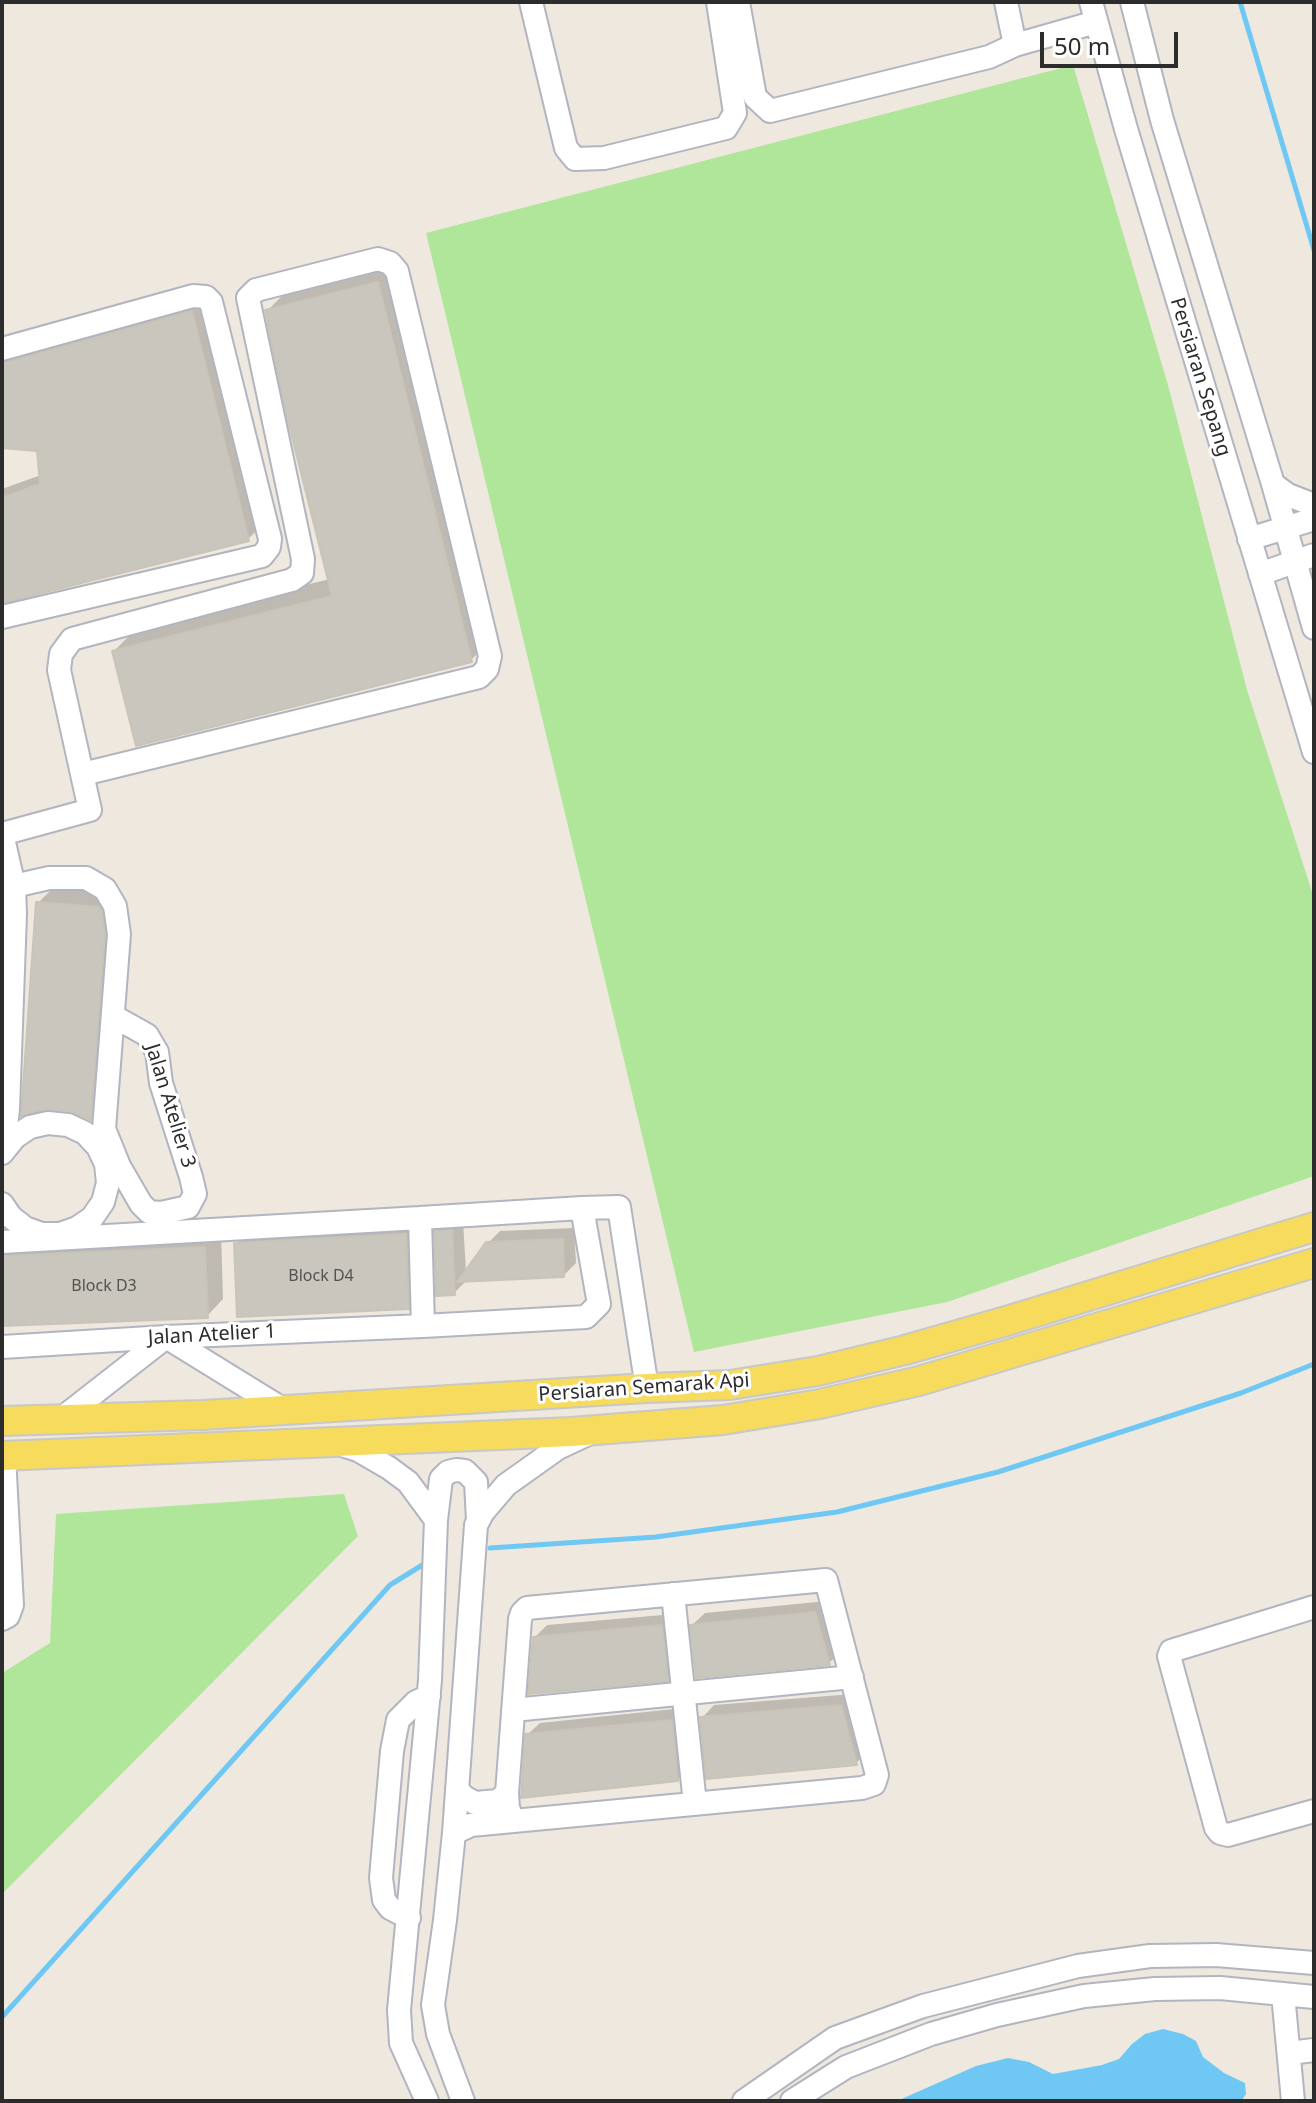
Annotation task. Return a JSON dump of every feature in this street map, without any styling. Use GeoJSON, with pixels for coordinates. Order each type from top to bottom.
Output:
{"type":"FeatureCollection","features":[{"type":"Feature","properties":{"kind":"main road","name":"Persiaran Semarak Api"},"geometry":{"type":"LineString","coordinates":[[2,1421],[286,1411],[730,1385],[818,1371],[905,1350],[1314,1227]]}},
{"type":"Feature","properties":{"kind":"main road","name":"Persiaran Semarak Api"},"geometry":{"type":"LineString","coordinates":[[3,1456],[596,1430],[723,1420],[820,1404],[919,1381],[1314,1263]]}},
{"type":"Feature","properties":{"kind":"street"},"geometry":{"type":"LineString","coordinates":[[531,2],[566,148],[575,159],[604,158],[726,128],[735,113],[718,2]]}},
{"type":"Feature","properties":{"kind":"street"},"geometry":{"type":"LineString","coordinates":[[738,2],[755,97],[770,111],[989,57],[1094,12]]}},
{"type":"Feature","properties":{"kind":"street"},"geometry":{"type":"LineString","coordinates":[[1006,2],[1015,45]]}},
{"type":"Feature","properties":{"kind":"street","name":"Persiaran Sepang"},"geometry":{"type":"LineString","coordinates":[[1132,2],[1162,120],[1285,527],[1304,559],[1307,605],[1314,628]]}},
{"type":"Feature","properties":{"kind":"street","name":"Persiaran Sepang"},"geometry":{"type":"LineString","coordinates":[[1094,12],[1126,129],[1314,752]]}},
{"type":"Feature","properties":{"kind":"street"},"geometry":{"type":"LineString","coordinates":[[2,1152],[8,887],[2,834],[90,810],[59,670],[61,654],[72,639],[292,580],[302,573],[303,559],[248,298],[256,290],[378,259],[390,263],[397,271],[487,641],[490,656],[487,669],[479,677],[83,774]]}},
{"type":"Feature","properties":{"kind":"street"},"geometry":{"type":"LineString","coordinates":[[2,349],[193,296],[206,297],[211,302],[270,539],[269,547],[262,556],[2,617]]}},
{"type":"Feature","properties":{"kind":"street"},"geometry":{"type":"LineString","coordinates":[[1273,484],[1288,495],[1314,505]]}},
{"type":"Feature","properties":{"kind":"street"},"geometry":{"type":"LineString","coordinates":[[1249,539],[1314,519]]}},
{"type":"Feature","properties":{"kind":"street"},"geometry":{"type":"LineString","coordinates":[[1260,574],[1304,559]]}},
{"type":"Feature","properties":{"kind":"street"},"geometry":{"type":"LineString","coordinates":[[1307,605],[1314,582]]}},
{"type":"Feature","properties":{"kind":"street","name":"Jalan Atelier 3"},"geometry":{"type":"LineString","coordinates":[[8,887],[49,878],[86,878],[105,889],[115,906],[119,934],[104,1129],[119,1166],[149,1212],[161,1213],[188,1207],[195,1194],[161,1083],[157,1052],[147,1035],[113,1016]]}},
{"type":"Feature","properties":{"kind":"street"},"geometry":{"type":"LineString","coordinates":[[2,1152],[15,1137],[30,1127],[48,1123],[68,1125],[85,1133],[98,1147],[106,1164],[108,1183],[103,1202],[92,1218],[60,1234],[42,1234],[25,1228],[11,1217],[2,1204]]}},
{"type":"Feature","properties":{"kind":"street"},"geometry":{"type":"LineString","coordinates":[[2,1242],[619,1207],[647,1388]]}},
{"type":"Feature","properties":{"kind":"street","name":"Jalan Atelier 1"},"geometry":{"type":"LineString","coordinates":[[2,1347],[586,1317],[599,1304],[582,1208]]}},
{"type":"Feature","properties":{"kind":"street"},"geometry":{"type":"LineString","coordinates":[[420,1218],[423,1326]]}},
{"type":"Feature","properties":{"kind":"street"},"geometry":{"type":"LineString","coordinates":[[61,1419],[166,1337],[286,1411]]}},
{"type":"Feature","properties":{"kind":"street"},"geometry":{"type":"LineString","coordinates":[[478,1521],[506,1485],[558,1448],[596,1430]]}},
{"type":"Feature","properties":{"kind":"street"},"geometry":{"type":"LineString","coordinates":[[335,1443],[358,1450],[408,1482],[436,1520]]}},
{"type":"Feature","properties":{"kind":"street"},"geometry":{"type":"LineString","coordinates":[[2,1619],[8,1616],[12,1605],[4,1523],[3,1456]]}},
{"type":"Feature","properties":{"kind":"street"},"geometry":{"type":"LineString","coordinates":[[427,2101],[401,2043],[399,2010],[429,1696],[436,1520],[441,1479],[448,1472],[456,1470],[465,1471],[476,1482],[478,1521],[454,1833],[433,2005],[438,2034],[463,2101]]}},
{"type":"Feature","properties":{"kind":"street"},"geometry":{"type":"LineString","coordinates":[[454,1833],[471,1825],[862,1788],[874,1784],[877,1775],[826,1580],[527,1608],[520,1619],[507,1793],[513,1821]]}},
{"type":"Feature","properties":{"kind":"street"},"geometry":{"type":"LineString","coordinates":[[673,1594],[695,1804]]}},
{"type":"Feature","properties":{"kind":"street"},"geometry":{"type":"LineString","coordinates":[[1314,1607],[1171,1651],[1169,1656],[1216,1828],[1220,1833],[1228,1835],[1314,1811]]}},
{"type":"Feature","properties":{"kind":"street"},"geometry":{"type":"LineString","coordinates":[[513,1710],[852,1677]]}},
{"type":"Feature","properties":{"kind":"street"},"geometry":{"type":"LineString","coordinates":[[409,1918],[390,1908],[384,1900],[381,1878],[392,1751],[398,1720],[416,1702],[429,1696]]}},
{"type":"Feature","properties":{"kind":"street"},"geometry":{"type":"LineString","coordinates":[[457,1789],[475,1803],[498,1801],[507,1793]]}},
{"type":"Feature","properties":{"kind":"street"},"geometry":{"type":"LineString","coordinates":[[744,2101],[835,2038],[923,2006],[1078,1966],[1150,1956],[1216,1955],[1314,1963]]}},
{"type":"Feature","properties":{"kind":"street"},"geometry":{"type":"LineString","coordinates":[[1271,1960],[1289,2053],[1293,2101]]}},
{"type":"Feature","properties":{"kind":"street"},"geometry":{"type":"LineString","coordinates":[[792,2101],[846,2067],[931,2034],[997,2015],[1084,1996],[1155,1989],[1220,1988],[1314,1997]]}},
{"type":"Feature","properties":{"kind":"street"},"geometry":{"type":"LineString","coordinates":[[1289,2053],[1314,2050]]}},
{"type":"Feature","properties":{"kind":"green space"},"geometry":{"type":"Polygon","coordinates":[[[1073,65],[1168,385],[1247,690],[1314,898],[1314,1176],[947,1302],[694,1352],[426,233],[1073,65]]]}},
{"type":"Feature","properties":{"kind":"green space"},"geometry":{"type":"Polygon","coordinates":[[[344,1494],[358,1536],[2,1894],[2,1673],[50,1643],[56,1514],[344,1494]]]}},
{"type":"Feature","properties":{"kind":"water"},"geometry":{"type":"Polygon","coordinates":[[[1163,2029],[1196,2041],[1203,2057],[1224,2073],[1245,2083],[1246,2094],[1241,2101],[897,2101],[976,2066],[1008,2058],[1029,2062],[1053,2074],[1102,2065],[1119,2059],[1145,2034],[1163,2029]]]}},
{"type":"Feature","properties":{"kind":"building"},"geometry":{"type":"Polygon","coordinates":[[[378,282],[472,662],[136,746],[112,651],[332,596],[286,413],[265,310],[378,282]]]}},
{"type":"Feature","properties":{"kind":"building"},"geometry":{"type":"Polygon","coordinates":[[[192,311],[249,541],[2,603],[2,498],[40,484],[37,451],[2,448],[2,363],[192,311]]]}},
{"type":"Feature","properties":{"kind":"building"},"geometry":{"type":"Polygon","coordinates":[[[36,902],[99,907],[102,911],[105,934],[91,1120],[70,1111],[49,1109],[21,1116],[36,902]]]}},
{"type":"Feature","properties":{"kind":"building"},"geometry":{"type":"Polygon","coordinates":[[[452,1230],[455,1295],[436,1296],[434,1231],[452,1230]]]}},
{"type":"Feature","properties":{"kind":"building"},"geometry":{"type":"Polygon","coordinates":[[[406,1234],[409,1309],[237,1317],[234,1243],[406,1234]]]}},
{"type":"Feature","properties":{"kind":"building"},"geometry":{"type":"Polygon","coordinates":[[[563,1239],[564,1277],[457,1282],[486,1242],[563,1239]]]}},
{"type":"Feature","properties":{"kind":"building"},"geometry":{"type":"Polygon","coordinates":[[[205,1247],[208,1318],[2,1326],[2,1256],[205,1247]]]}},
{"type":"Feature","properties":{"kind":"building"},"geometry":{"type":"Polygon","coordinates":[[[815,1612],[830,1665],[696,1678],[690,1625],[815,1612]]]}},
{"type":"Feature","properties":{"kind":"building"},"geometry":{"type":"Polygon","coordinates":[[[662,1625],[668,1681],[528,1694],[533,1637],[662,1625]]]}},
{"type":"Feature","properties":{"kind":"building"},"geometry":{"type":"Polygon","coordinates":[[[841,1705],[857,1765],[706,1779],[700,1717],[841,1705]]]}},
{"type":"Feature","properties":{"kind":"building"},"geometry":{"type":"Polygon","coordinates":[[[672,1720],[678,1781],[521,1798],[525,1734],[672,1720]]]}},
{"type":"Feature","properties":{"kind":"waterway"},"geometry":{"type":"LineString","coordinates":[[1240,2],[1314,250]]}},
{"type":"Feature","properties":{"kind":"waterway"},"geometry":{"type":"LineString","coordinates":[[490,1548],[656,1537],[837,1512],[998,1472],[1241,1393],[1314,1364]]}},
{"type":"Feature","properties":{"kind":"waterway"},"geometry":{"type":"LineString","coordinates":[[2,2017],[390,1585],[424,1564]]}}]}
